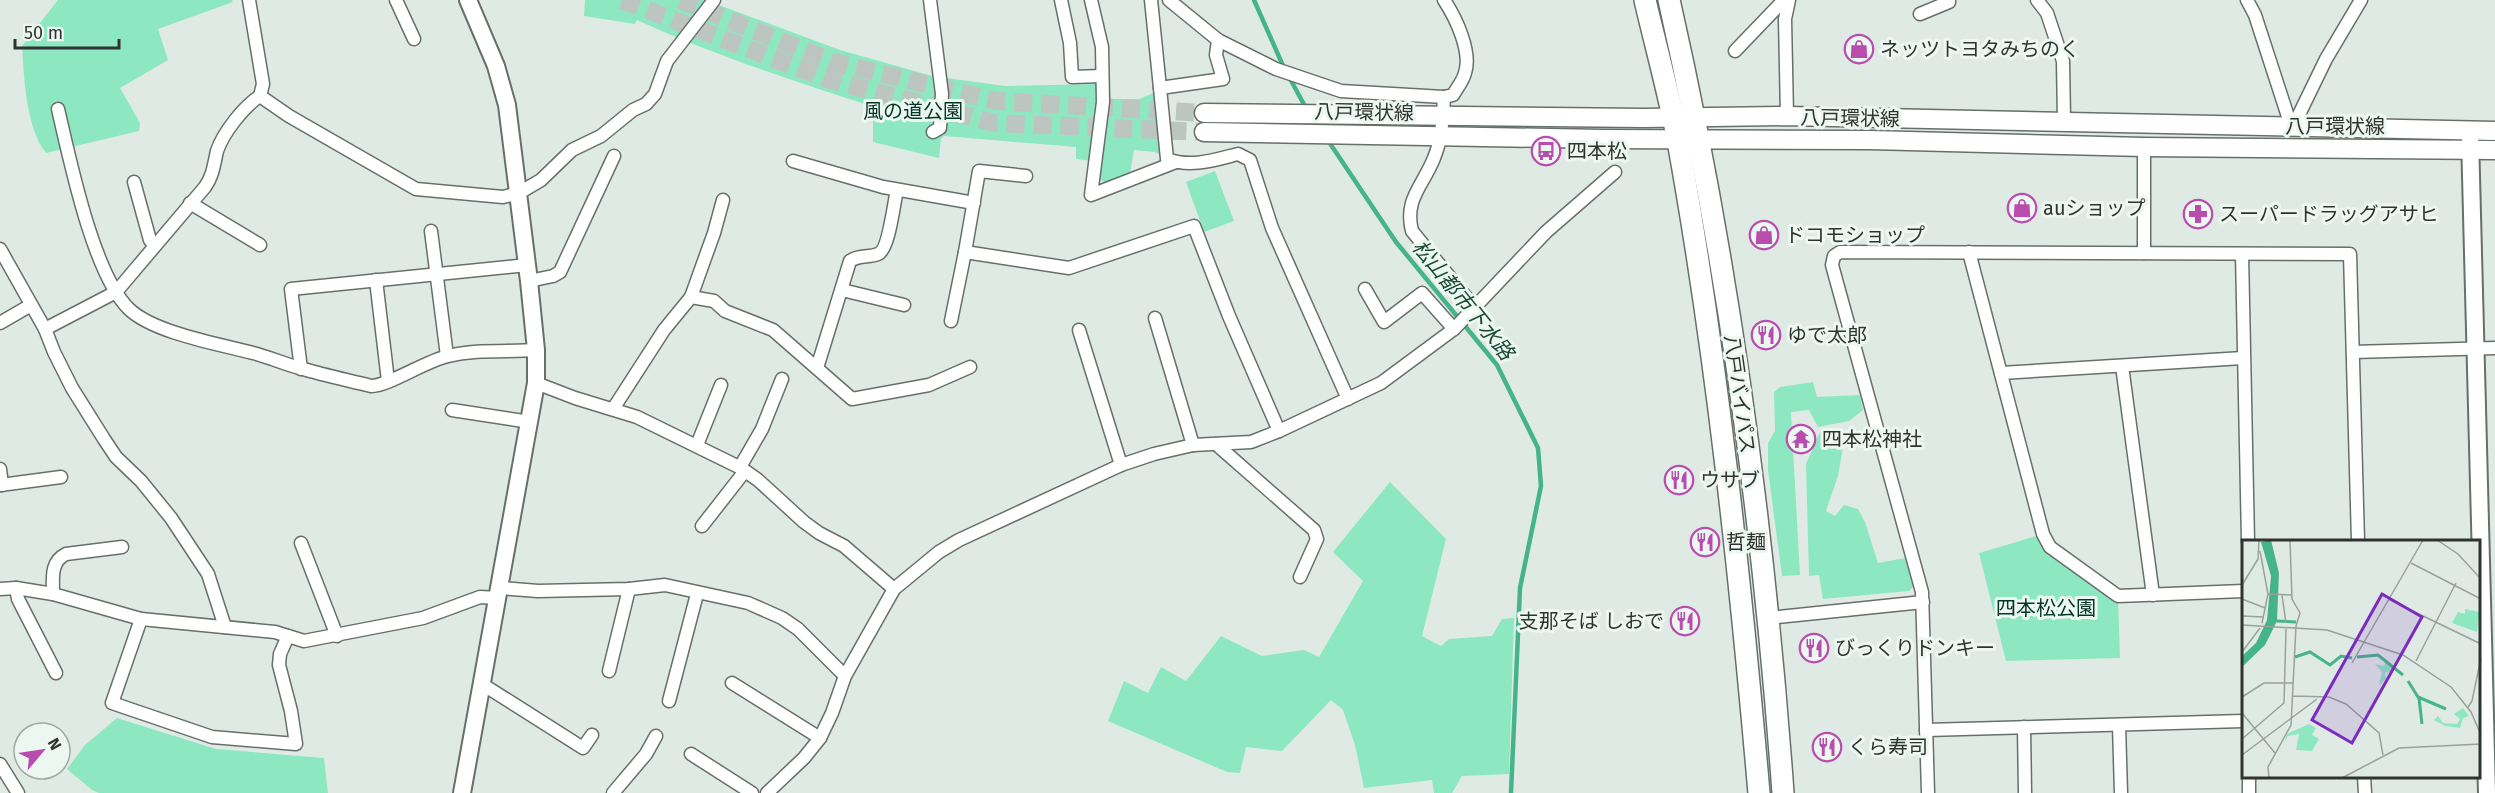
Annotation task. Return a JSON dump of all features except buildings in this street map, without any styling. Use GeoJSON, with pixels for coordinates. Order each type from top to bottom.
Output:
{"type":"FeatureCollection","features":[{"type":"Feature","properties":{"kind":"highway","name":"八戸バイパス"},"geometry":{"type":"LineString","coordinates":[[1645,0],[1677,140],[1705,307],[1746,648],[1758,793]]}},
{"type":"Feature","properties":{"kind":"highway","name":"八戸バイパス"},"geometry":{"type":"LineString","coordinates":[[1669,0],[1700,139],[1736,363],[1768,618],[1783,793]]}},
{"type":"Feature","properties":{"kind":"main road","name":"八戸環状線"},"geometry":{"type":"LineString","coordinates":[[1204,113],[1787,116],[2064,120],[2292,129],[2495,131]]}},
{"type":"Feature","properties":{"kind":"main road","name":"八戸環状線"},"geometry":{"type":"LineString","coordinates":[[1204,132],[1677,140],[1870,140],[2144,147],[2495,150]]}},
{"type":"Feature","properties":{"kind":"street"},"geometry":{"type":"LineString","coordinates":[[45,329],[116,292],[211,178],[218,148],[249,102],[260,96],[263,84],[249,0]]}},
{"type":"Feature","properties":{"kind":"street"},"geometry":{"type":"LineString","coordinates":[[396,0],[414,39]]}},
{"type":"Feature","properties":{"kind":"street"},"geometry":{"type":"LineString","coordinates":[[462,793],[536,383],[536,350],[528,273],[507,105],[489,48],[468,0]]}},
{"type":"Feature","properties":{"kind":"street"},"geometry":{"type":"LineString","coordinates":[[260,96],[289,116],[416,189],[503,197],[519,193],[542,180],[572,150],[602,136],[633,110],[646,104],[655,94],[667,61],[714,0]]}},
{"type":"Feature","properties":{"kind":"street"},"geometry":{"type":"LineString","coordinates":[[930,0],[942,94],[940,128],[933,132]]}},
{"type":"Feature","properties":{"kind":"street"},"geometry":{"type":"LineString","coordinates":[[1061,0],[1070,43],[1072,77],[1102,76]]}},
{"type":"Feature","properties":{"kind":"street"},"geometry":{"type":"LineString","coordinates":[[1091,0],[1102,47],[1102,102],[1091,195],[1176,162]]}},
{"type":"Feature","properties":{"kind":"street"},"geometry":{"type":"LineString","coordinates":[[1151,0],[1167,159],[1198,164],[1238,154],[1250,160],[1272,228],[1348,399]]}},
{"type":"Feature","properties":{"kind":"street"},"geometry":{"type":"LineString","coordinates":[[1169,0],[1218,40],[1276,69],[1341,91],[1444,98],[1453,95],[1465,73],[1466,52],[1450,9],[1444,0]]}},
{"type":"Feature","properties":{"kind":"street"},"geometry":{"type":"LineString","coordinates":[[1920,14],[1949,3],[1949,0]]}},
{"type":"Feature","properties":{"kind":"street"},"geometry":{"type":"LineString","coordinates":[[2037,0],[2047,13],[2063,62],[2064,120]]}},
{"type":"Feature","properties":{"kind":"street"},"geometry":{"type":"LineString","coordinates":[[2247,0],[2255,15],[2292,129]]}},
{"type":"Feature","properties":{"kind":"street"},"geometry":{"type":"LineString","coordinates":[[2292,129],[2326,59],[2361,0]]}},
{"type":"Feature","properties":{"kind":"street"},"geometry":{"type":"LineString","coordinates":[[1735,51],[1785,2]]}},
{"type":"Feature","properties":{"kind":"street"},"geometry":{"type":"LineString","coordinates":[[1785,2],[1787,116]]}},
{"type":"Feature","properties":{"kind":"street"},"geometry":{"type":"LineString","coordinates":[[1160,88],[1222,79],[1216,55],[1218,40]]}},
{"type":"Feature","properties":{"kind":"street"},"geometry":{"type":"LineString","coordinates":[[1444,98],[1440,136],[1434,158],[1410,203],[1408,218],[1412,231],[1475,308]]}},
{"type":"Feature","properties":{"kind":"street"},"geometry":{"type":"LineString","coordinates":[[58,109],[98,255],[116,292],[129,309],[145,320],[179,333],[301,369],[371,386],[380,386],[447,356],[463,353],[536,350]]}},
{"type":"Feature","properties":{"kind":"street"},"geometry":{"type":"LineString","coordinates":[[2470,131],[2487,793]]}},
{"type":"Feature","properties":{"kind":"street"},"geometry":{"type":"LineString","coordinates":[[2144,147],[2144,253]]}},
{"type":"Feature","properties":{"kind":"street"},"geometry":{"type":"LineString","coordinates":[[301,369],[291,289],[436,274],[528,273],[554,276],[560,272],[614,156]]}},
{"type":"Feature","properties":{"kind":"street"},"geometry":{"type":"LineString","coordinates":[[793,161],[897,190],[974,203]]}},
{"type":"Feature","properties":{"kind":"street"},"geometry":{"type":"LineString","coordinates":[[951,321],[980,171],[1026,176]]}},
{"type":"Feature","properties":{"kind":"street"},"geometry":{"type":"LineString","coordinates":[[767,793],[804,758],[820,738],[845,676],[894,589],[939,552],[958,540],[1121,465],[1193,445],[1251,441],[1279,431],[1381,383],[1454,329],[1546,232],[1615,172]]}},
{"type":"Feature","properties":{"kind":"street"},"geometry":{"type":"LineString","coordinates":[[134,182],[150,240],[154,245]]}},
{"type":"Feature","properties":{"kind":"street"},"geometry":{"type":"LineString","coordinates":[[817,368],[850,261],[860,255],[877,255],[885,248],[897,190]]}},
{"type":"Feature","properties":{"kind":"street"},"geometry":{"type":"LineString","coordinates":[[613,409],[664,330],[691,297],[723,200]]}},
{"type":"Feature","properties":{"kind":"street"},"geometry":{"type":"LineString","coordinates":[[190,203],[261,245]]}},
{"type":"Feature","properties":{"kind":"street"},"geometry":{"type":"LineString","coordinates":[[965,252],[1069,268],[1194,226],[1229,316],[1279,431]]}},
{"type":"Feature","properties":{"kind":"street"},"geometry":{"type":"LineString","coordinates":[[431,231],[447,356]]}},
{"type":"Feature","properties":{"kind":"street"},"geometry":{"type":"LineString","coordinates":[[0,249],[45,329],[72,388],[104,439],[116,457],[141,481],[171,518],[208,574],[225,627]]}},
{"type":"Feature","properties":{"kind":"street"},"geometry":{"type":"LineString","coordinates":[[1928,793],[1923,602],[1919,580],[1832,265],[1834,256],[1840,252],[2350,254],[2358,540]]}},
{"type":"Feature","properties":{"kind":"street"},"geometry":{"type":"LineString","coordinates":[[1969,252],[2043,534],[2050,547],[2118,596],[2242,591]]}},
{"type":"Feature","properties":{"kind":"street"},"geometry":{"type":"LineString","coordinates":[[2242,254],[2248,540]]}},
{"type":"Feature","properties":{"kind":"street"},"geometry":{"type":"LineString","coordinates":[[376,280],[388,381]]}},
{"type":"Feature","properties":{"kind":"street"},"geometry":{"type":"LineString","coordinates":[[1365,289],[1384,322],[1422,293],[1454,329]]}},
{"type":"Feature","properties":{"kind":"street"},"geometry":{"type":"LineString","coordinates":[[842,290],[904,305]]}},
{"type":"Feature","properties":{"kind":"street"},"geometry":{"type":"LineString","coordinates":[[691,297],[714,301],[725,311],[773,330],[852,399],[929,385],[970,367]]}},
{"type":"Feature","properties":{"kind":"street"},"geometry":{"type":"LineString","coordinates":[[0,323],[31,305]]}},
{"type":"Feature","properties":{"kind":"street"},"geometry":{"type":"LineString","coordinates":[[1155,318],[1193,445]]}},
{"type":"Feature","properties":{"kind":"street"},"geometry":{"type":"LineString","coordinates":[[1079,330],[1121,465]]}},
{"type":"Feature","properties":{"kind":"street"},"geometry":{"type":"LineString","coordinates":[[2353,352],[2495,348]]}},
{"type":"Feature","properties":{"kind":"street"},"geometry":{"type":"LineString","coordinates":[[2001,374],[2243,358]]}},
{"type":"Feature","properties":{"kind":"street"},"geometry":{"type":"LineString","coordinates":[[2122,366],[2153,595]]}},
{"type":"Feature","properties":{"kind":"street"},"geometry":{"type":"LineString","coordinates":[[702,526],[743,469],[782,379]]}},
{"type":"Feature","properties":{"kind":"street"},"geometry":{"type":"LineString","coordinates":[[536,383],[575,399],[637,417],[743,469],[773,492],[804,522],[844,546],[894,589]]}},
{"type":"Feature","properties":{"kind":"street"},"geometry":{"type":"LineString","coordinates":[[697,445],[721,385]]}},
{"type":"Feature","properties":{"kind":"street"},"geometry":{"type":"LineString","coordinates":[[452,411],[530,422]]}},
{"type":"Feature","properties":{"kind":"street"},"geometry":{"type":"LineString","coordinates":[[1216,444],[1314,530],[1317,539],[1300,577]]}},
{"type":"Feature","properties":{"kind":"street"},"geometry":{"type":"LineString","coordinates":[[0,469],[1,485],[61,477]]}},
{"type":"Feature","properties":{"kind":"street"},"geometry":{"type":"LineString","coordinates":[[301,543],[337,636]]}},
{"type":"Feature","properties":{"kind":"street"},"geometry":{"type":"LineString","coordinates":[[53,594],[54,564],[58,558],[66,554],[122,547]]}},
{"type":"Feature","properties":{"kind":"street"},"geometry":{"type":"LineString","coordinates":[[0,589],[16,588],[53,594],[141,619],[170,624],[275,632],[304,641],[423,618],[480,597],[499,593],[629,590],[665,585],[698,594],[748,603],[782,618],[815,644],[845,676]]}},
{"type":"Feature","properties":{"kind":"street"},"geometry":{"type":"LineString","coordinates":[[16,588],[18,599],[56,674]]}},
{"type":"Feature","properties":{"kind":"street"},"geometry":{"type":"LineString","coordinates":[[609,671],[629,590]]}},
{"type":"Feature","properties":{"kind":"street"},"geometry":{"type":"LineString","coordinates":[[669,701],[698,594]]}},
{"type":"Feature","properties":{"kind":"street"},"geometry":{"type":"LineString","coordinates":[[1768,618],[1923,602]]}},
{"type":"Feature","properties":{"kind":"street"},"geometry":{"type":"LineString","coordinates":[[141,619],[112,703],[212,737],[296,744],[291,711],[279,665],[280,654],[288,636]]}},
{"type":"Feature","properties":{"kind":"street"},"geometry":{"type":"LineString","coordinates":[[732,683],[820,738]]}},
{"type":"Feature","properties":{"kind":"street"},"geometry":{"type":"LineString","coordinates":[[482,684],[584,748],[592,735]]}},
{"type":"Feature","properties":{"kind":"street"},"geometry":{"type":"LineString","coordinates":[[1926,730],[2242,721]]}},
{"type":"Feature","properties":{"kind":"street"},"geometry":{"type":"LineString","coordinates":[[2119,725],[2121,793]]}},
{"type":"Feature","properties":{"kind":"street"},"geometry":{"type":"LineString","coordinates":[[2024,727],[2025,793]]}},
{"type":"Feature","properties":{"kind":"street"},"geometry":{"type":"LineString","coordinates":[[613,793],[646,754],[656,736]]}},
{"type":"Feature","properties":{"kind":"street"},"geometry":{"type":"LineString","coordinates":[[691,754],[752,793]]}},
{"type":"Feature","properties":{"kind":"street"},"geometry":{"type":"LineString","coordinates":[[0,764],[18,793]]}},
{"type":"Feature","properties":{"kind":"street"},"geometry":{"type":"LineString","coordinates":[[2364,778],[2365,793]]}},
{"type":"Feature","properties":{"kind":"green space"},"geometry":{"type":"Polygon","coordinates":[[[58,0],[232,0],[233,2],[158,29],[168,60],[120,88],[140,123],[139,131],[46,153],[39,143],[30,117],[22,46],[58,0]]]}},
{"type":"Feature","properties":{"kind":"green space","name":"風の道公園"},"geometry":{"type":"Polygon","coordinates":[[[585,0],[705,0],[840,50],[932,76],[1005,86],[1097,84],[1098,99],[1139,99],[1156,92],[1163,156],[1155,152],[1134,150],[1130,174],[1108,184],[1098,179],[1099,162],[1076,159],[1076,147],[944,136],[941,139],[939,158],[873,142],[873,108],[865,104],[721,55],[637,20],[635,24],[584,16],[585,0]]]}},
{"type":"Feature","properties":{"kind":"green space"},"geometry":{"type":"Polygon","coordinates":[[[1215,171],[1234,221],[1204,232],[1186,182],[1215,171]]]}},
{"type":"Feature","properties":{"kind":"green space"},"geometry":{"type":"Polygon","coordinates":[[[1813,382],[1817,397],[1860,395],[1863,410],[1849,421],[1818,427],[1809,410],[1791,412],[1800,575],[1782,576],[1768,470],[1768,443],[1775,431],[1774,392],[1780,387],[1813,382]]]}},
{"type":"Feature","properties":{"kind":"green space"},"geometry":{"type":"Polygon","coordinates":[[[1820,432],[1843,447],[1838,476],[1826,511],[1835,516],[1844,505],[1858,509],[1865,522],[1878,563],[1905,558],[1913,587],[1909,591],[1823,599],[1819,575],[1809,576],[1806,464],[1820,432]]]}},
{"type":"Feature","properties":{"kind":"green space"},"geometry":{"type":"Polygon","coordinates":[[[1390,482],[1446,539],[1422,636],[1441,646],[1449,639],[1492,636],[1502,619],[1514,618],[1509,774],[1462,776],[1452,793],[1434,793],[1432,780],[1364,788],[1355,745],[1343,710],[1331,700],[1282,751],[1246,747],[1240,773],[1227,772],[1108,721],[1124,681],[1148,693],[1161,667],[1186,681],[1221,636],[1262,656],[1304,650],[1319,657],[1363,581],[1333,552],[1390,482]]]}},
{"type":"Feature","properties":{"kind":"green space","name":"四本松公園"},"geometry":{"type":"Polygon","coordinates":[[[2043,534],[2118,596],[2120,658],[2006,661],[1979,553],[2043,534]]]}},
{"type":"Feature","properties":{"kind":"green space"},"geometry":{"type":"Polygon","coordinates":[[[117,718],[216,749],[324,758],[328,793],[99,793],[72,773],[72,762],[85,745],[117,718]]]}},
{"type":"Feature","properties":{"kind":"waterway","name":"松山都市下水路"},"geometry":{"type":"LineString","coordinates":[[1254,0],[1284,68]]}},
{"type":"Feature","properties":{"kind":"waterway","name":"松山都市下水路"},"geometry":{"type":"LineString","coordinates":[[1288,75],[1307,110]]}},
{"type":"Feature","properties":{"kind":"waterway","name":"松山都市下水路"},"geometry":{"type":"LineString","coordinates":[[1327,139],[1396,242],[1497,365],[1538,448],[1541,486],[1520,588],[1511,793]]}},
{"type":"Feature","properties":{"kind":"tunnel"},"geometry":{"type":"LineString","coordinates":[[622,0],[827,79],[994,123],[1204,132]]}},
{"type":"Feature","properties":{"kind":"tunnel"},"geometry":{"type":"LineString","coordinates":[[680,0],[833,62],[997,101],[1204,113]]}},
{"type":"Feature","properties":{"kind":"place","name":"ネッツトヨタみちのく"},"geometry":{"type":"Point","coordinates":[1859,49]}},
{"type":"Feature","properties":{"kind":"place","name":"四本松"},"geometry":{"type":"Point","coordinates":[1546,151]}},
{"type":"Feature","properties":{"kind":"place","name":"auショップ"},"geometry":{"type":"Point","coordinates":[2022,208]}},
{"type":"Feature","properties":{"kind":"place","name":"スーパードラッグアサヒ"},"geometry":{"type":"Point","coordinates":[2198,214]}},
{"type":"Feature","properties":{"kind":"place","name":"ドコモショップ"},"geometry":{"type":"Point","coordinates":[1764,235]}},
{"type":"Feature","properties":{"kind":"place","name":"ゆで太郎"},"geometry":{"type":"Point","coordinates":[1766,335]}},
{"type":"Feature","properties":{"kind":"place","name":"四本松神社"},"geometry":{"type":"Point","coordinates":[1801,439]}},
{"type":"Feature","properties":{"kind":"place","name":"ウサブ"},"geometry":{"type":"Point","coordinates":[1679,480]}},
{"type":"Feature","properties":{"kind":"place","name":"哲麺"},"geometry":{"type":"Point","coordinates":[1705,542]}},
{"type":"Feature","properties":{"kind":"place","name":"支那そば しおで"},"geometry":{"type":"Point","coordinates":[1685,621]}},
{"type":"Feature","properties":{"kind":"place","name":"びっくりドンキー"},"geometry":{"type":"Point","coordinates":[1814,648]}},
{"type":"Feature","properties":{"kind":"place","name":"くら寿司"},"geometry":{"type":"Point","coordinates":[1827,747]}}]}
